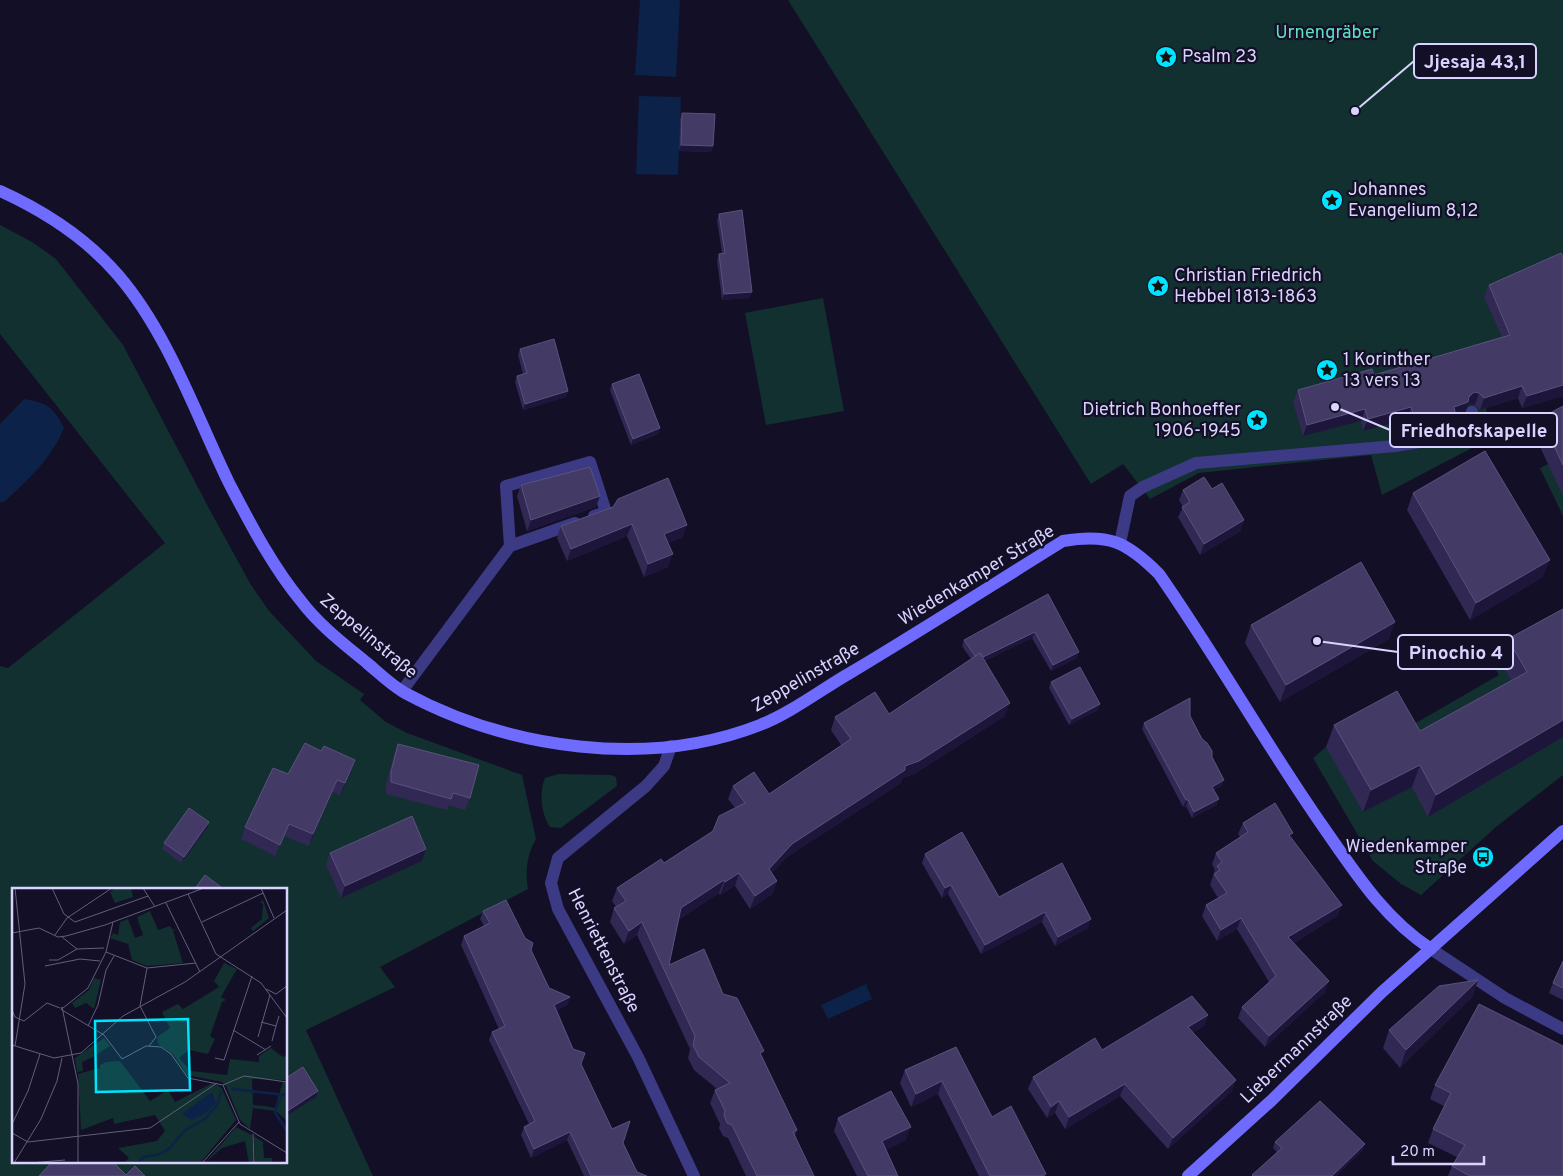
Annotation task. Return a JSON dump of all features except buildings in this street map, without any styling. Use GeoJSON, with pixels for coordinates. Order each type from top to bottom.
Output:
{"type":"FeatureCollection","features":[{"type":"Feature","properties":{"kind":"street","name":"Zeppelinstraße"},"geometry":{"type":"LineString","coordinates":[[0,191],[32,206],[75,235],[117,274],[143,308],[165,348],[251,525],[301,602],[335,636],[402,691],[469,723],[536,741],[587,747],[672,746],[716,741],[765,724],[901,642]]}},
{"type":"Feature","properties":{"kind":"street"},"geometry":{"type":"LineString","coordinates":[[1120,543],[1130,496],[1143,487],[1196,463],[1395,446],[1476,433],[1472,412]]}},
{"type":"Feature","properties":{"kind":"street"},"geometry":{"type":"LineString","coordinates":[[402,691],[510,546],[606,512],[590,462],[506,486],[510,546]]}},
{"type":"Feature","properties":{"kind":"street","name":"Wiedenkamper Straße"},"geometry":{"type":"LineString","coordinates":[[901,642],[1063,541],[1089,536],[1120,543],[1140,555],[1159,574],[1289,778],[1371,896],[1396,924],[1497,993],[1563,1029]]}},
{"type":"Feature","properties":{"kind":"street","name":"Henriettenstraße"},"geometry":{"type":"LineString","coordinates":[[672,746],[664,766],[646,786],[558,858],[551,883],[558,909],[638,1057],[694,1176]]}},
{"type":"Feature","properties":{"kind":"street","name":"Liebermannstraße"},"geometry":{"type":"LineString","coordinates":[[1188,1176],[1272,1100],[1382,992],[1563,831]]}},
{"type":"Feature","properties":{"kind":"green space","name":"Urnengräber"},"geometry":{"type":"Polygon","coordinates":[[[788,0],[1563,0],[1563,368],[1484,400],[1493,437],[1382,495],[1371,455],[1199,473],[1150,499],[1123,464],[1091,484],[788,0]]]}},
{"type":"Feature","properties":{"kind":"green space"},"geometry":{"type":"Polygon","coordinates":[[[0,225],[32,242],[56,259],[123,345],[251,585],[269,611],[316,661],[364,694],[360,700],[386,722],[407,733],[522,775],[536,839],[528,863],[528,889],[380,967],[395,987],[306,1030],[373,1176],[0,1176],[0,666],[8,668],[165,543],[0,334],[0,225]]]}},
{"type":"Feature","properties":{"kind":"green space"},"geometry":{"type":"Polygon","coordinates":[[[823,298],[844,411],[766,425],[745,313],[823,298]]]}},
{"type":"Feature","properties":{"kind":"green space"},"geometry":{"type":"Polygon","coordinates":[[[1563,418],[1563,516],[1540,468],[1548,464],[1533,431],[1563,418]]]}},
{"type":"Feature","properties":{"kind":"green space"},"geometry":{"type":"Polygon","coordinates":[[[1560,610],[1563,615],[1563,775],[1496,827],[1421,895],[1401,884],[1373,861],[1313,758],[1326,747],[1402,731],[1499,675],[1485,651],[1560,610]]]}},
{"type":"Feature","properties":{"kind":"green space"},"geometry":{"type":"Polygon","coordinates":[[[558,774],[611,775],[616,777],[617,786],[561,828],[550,827],[543,809],[542,790],[545,778],[558,774]]]}},
{"type":"Feature","properties":{"kind":"water"},"geometry":{"type":"Polygon","coordinates":[[[640,0],[680,0],[676,77],[635,75],[640,0]]]}},
{"type":"Feature","properties":{"kind":"water"},"geometry":{"type":"Polygon","coordinates":[[[639,96],[681,97],[678,175],[636,174],[639,96]]]}},
{"type":"Feature","properties":{"kind":"water"},"geometry":{"type":"Polygon","coordinates":[[[24,399],[44,404],[53,410],[64,428],[46,459],[4,502],[0,502],[0,424],[24,399]]]}},
{"type":"Feature","properties":{"kind":"water"},"geometry":{"type":"Polygon","coordinates":[[[866,984],[872,999],[828,1019],[821,1005],[866,984]]]}},
{"type":"Feature","properties":{"kind":"place","name":"Psalm 23"},"geometry":{"type":"Point","coordinates":[1166,57]}},
{"type":"Feature","properties":{"kind":"place","name":"Jjesaja 43,1"},"geometry":{"type":"Point","coordinates":[1355,111]}},
{"type":"Feature","properties":{"kind":"place","name":"Johannes Evangelium 8,12"},"geometry":{"type":"Point","coordinates":[1332,200]}},
{"type":"Feature","properties":{"kind":"place","name":"Christian Friedrich Hebbel 1813-1863"},"geometry":{"type":"Point","coordinates":[1158,286]}},
{"type":"Feature","properties":{"kind":"place","name":"1 Korinther 13 vers 13"},"geometry":{"type":"Point","coordinates":[1327,370]}},
{"type":"Feature","properties":{"kind":"place","name":"Friedhofskapelle"},"geometry":{"type":"Point","coordinates":[1335,407]}},
{"type":"Feature","properties":{"kind":"place","name":"Dietrich Bonhoeffer 1906-1945"},"geometry":{"type":"Point","coordinates":[1257,420]}},
{"type":"Feature","properties":{"kind":"place","name":"Pinochio 4"},"geometry":{"type":"Point","coordinates":[1317,641]}},
{"type":"Feature","properties":{"kind":"place","name":"Wiedenkamper Straße"},"geometry":{"type":"Point","coordinates":[1483,857]}}]}
